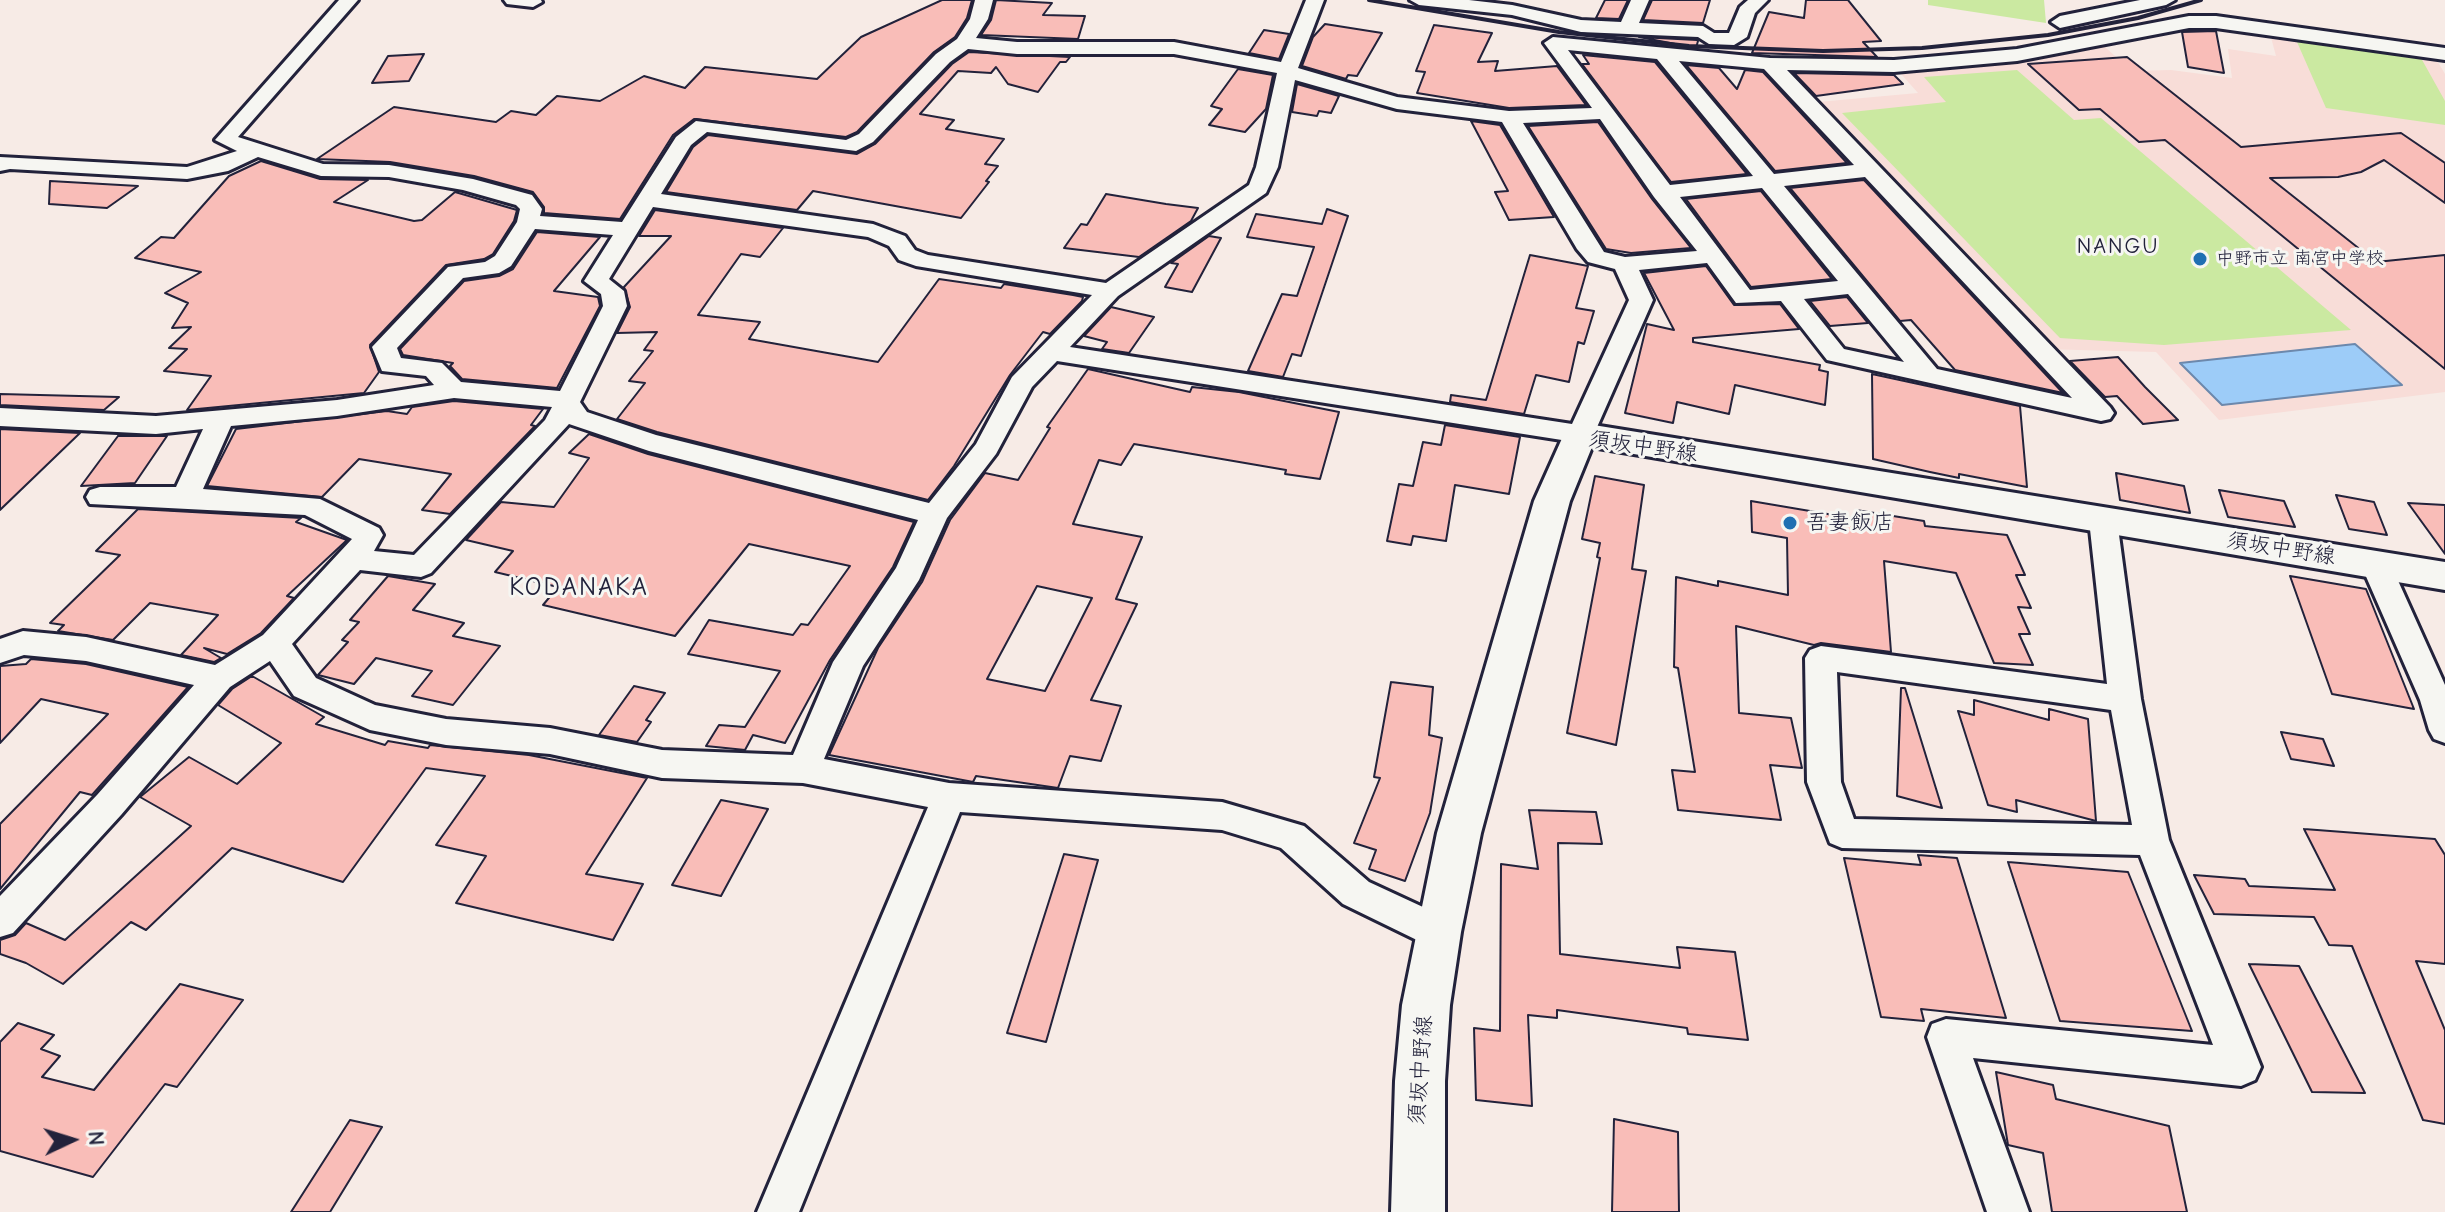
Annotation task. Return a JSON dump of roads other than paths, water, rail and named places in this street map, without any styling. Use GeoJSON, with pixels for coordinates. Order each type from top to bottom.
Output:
{"type":"FeatureCollection","features":[{"type":"Feature","properties":{"kind":"main road","name":"須坂中野線"},"geometry":{"type":"LineString","coordinates":[[1418,1212],[1420,1081],[1426,1005],[1438,932],[1459,833],[1548,516],[1581,434],[2445,576]]}},
{"type":"Feature","properties":{"kind":"street"},"geometry":{"type":"LineString","coordinates":[[349,0],[225,140],[321,170],[389,171],[524,200],[531,209],[528,222],[503,261],[491,268],[456,272],[384,347],[391,365],[433,369],[454,390]]}},
{"type":"Feature","properties":{"kind":"street"},"geometry":{"type":"LineString","coordinates":[[513,0],[533,2]]}},
{"type":"Feature","properties":{"kind":"street"},"geometry":{"type":"LineString","coordinates":[[803,769],[849,662],[909,572],[935,514],[987,448],[1021,383],[1110,291],[1258,188],[1267,167],[1288,69],[1315,0]]}},
{"type":"Feature","properties":{"kind":"street"},"geometry":{"type":"LineString","coordinates":[[1419,0],[1515,5],[1581,26],[1627,31],[1703,32],[1709,38],[1734,39],[1740,33],[1746,11],[1759,0]]}},
{"type":"Feature","properties":{"kind":"street"},"geometry":{"type":"LineString","coordinates":[[1627,31],[1640,0]]}},
{"type":"Feature","properties":{"kind":"street"},"geometry":{"type":"LineString","coordinates":[[2060,22],[2166,0]]}},
{"type":"Feature","properties":{"kind":"street"},"geometry":{"type":"LineString","coordinates":[[353,559],[421,566],[556,424],[565,400],[615,306],[612,291],[596,281],[669,159],[703,125],[760,131],[822,145],[849,147],[866,138],[943,58],[964,43],[979,19],[979,1]]}},
{"type":"Feature","properties":{"kind":"street"},"geometry":{"type":"LineString","coordinates":[[1853,286],[1744,298],[1553,43],[1770,64],[1894,66],[1973,61],[2189,22],[2216,22],[2445,54]]}},
{"type":"Feature","properties":{"kind":"street"},"geometry":{"type":"LineString","coordinates":[[964,43],[1017,48],[1174,48],[1288,69],[1333,87],[1397,103],[1509,117],[1559,118],[1603,113]]}},
{"type":"Feature","properties":{"kind":"street"},"geometry":{"type":"LineString","coordinates":[[1665,56],[1929,376]]}},
{"type":"Feature","properties":{"kind":"street"},"geometry":{"type":"LineString","coordinates":[[1770,64],[2101,413],[1836,355],[1788,294]]}},
{"type":"Feature","properties":{"kind":"street"},"geometry":{"type":"LineString","coordinates":[[1509,117],[1596,257],[1625,264],[1713,256]]}},
{"type":"Feature","properties":{"kind":"street"},"geometry":{"type":"LineString","coordinates":[[0,165],[7,162],[187,173],[220,166],[258,149]]}},
{"type":"Feature","properties":{"kind":"street"},"geometry":{"type":"LineString","coordinates":[[1662,192],[1871,170]]}},
{"type":"Feature","properties":{"kind":"street"},"geometry":{"type":"LineString","coordinates":[[646,199],[873,231],[897,241],[907,255],[924,261],[1110,291]]}},
{"type":"Feature","properties":{"kind":"street"},"geometry":{"type":"LineString","coordinates":[[528,222],[628,229]]}},
{"type":"Feature","properties":{"kind":"street"},"geometry":{"type":"LineString","coordinates":[[1050,352],[1581,434],[1641,300],[1625,264]]}},
{"type":"Feature","properties":{"kind":"street"},"geometry":{"type":"LineString","coordinates":[[0,417],[156,425],[337,408],[454,390],[565,400],[578,418],[649,442],[935,514]]}},
{"type":"Feature","properties":{"kind":"street"},"geometry":{"type":"LineString","coordinates":[[185,497],[221,420]]}},
{"type":"Feature","properties":{"kind":"street"},"geometry":{"type":"LineString","coordinates":[[0,921],[109,805],[219,678],[274,643],[353,559],[369,535],[310,506],[185,497],[100,497]]}},
{"type":"Feature","properties":{"kind":"street"},"geometry":{"type":"LineString","coordinates":[[2008,1212],[1946,1037],[2241,1067],[2152,840],[2125,699],[2103,520]]}},
{"type":"Feature","properties":{"kind":"street"},"geometry":{"type":"LineString","coordinates":[[2376,565],[2436,700],[2445,730]]}},
{"type":"Feature","properties":{"kind":"street"},"geometry":{"type":"LineString","coordinates":[[0,651],[23,643],[86,649],[219,678]]}},
{"type":"Feature","properties":{"kind":"street"},"geometry":{"type":"LineString","coordinates":[[274,643],[305,687],[370,717],[446,732],[550,741],[662,764],[803,769],[949,797],[1222,816],[1292,836],[1356,893],[1438,932]]}},
{"type":"Feature","properties":{"kind":"street"},"geometry":{"type":"LineString","coordinates":[[2125,699],[1821,658],[1824,782],[1842,833],[2152,840]]}},
{"type":"Feature","properties":{"kind":"street"},"geometry":{"type":"LineString","coordinates":[[778,1212],[949,797]]}},
{"type":"Feature","properties":{"kind":"water"},"geometry":{"type":"Polygon","coordinates":[[[2355,344],[2402,385],[2222,405],[2180,363],[2355,344]]]}},
{"type":"Feature","properties":{"kind":"railway"},"geometry":{"type":"LineString","coordinates":[[1369,0],[1559,32],[1689,46],[1823,51],[1922,48],[2048,35],[2138,18],[2201,0]]}},
{"type":"Feature","properties":{"kind":"place","name":"中野市立 南宮中学校"},"geometry":{"type":"Point","coordinates":[2200,259]}},
{"type":"Feature","properties":{"kind":"place","name":"吾妻飯店"},"geometry":{"type":"Point","coordinates":[1790,523]}},
{"type":"Feature","properties":{"kind":"district","name":"NANGU"},"geometry":{"type":"Point","coordinates":[2118,247]}},
{"type":"Feature","properties":{"kind":"district","name":"KODANAKA"},"geometry":{"type":"Point","coordinates":[579,588]}}]}
